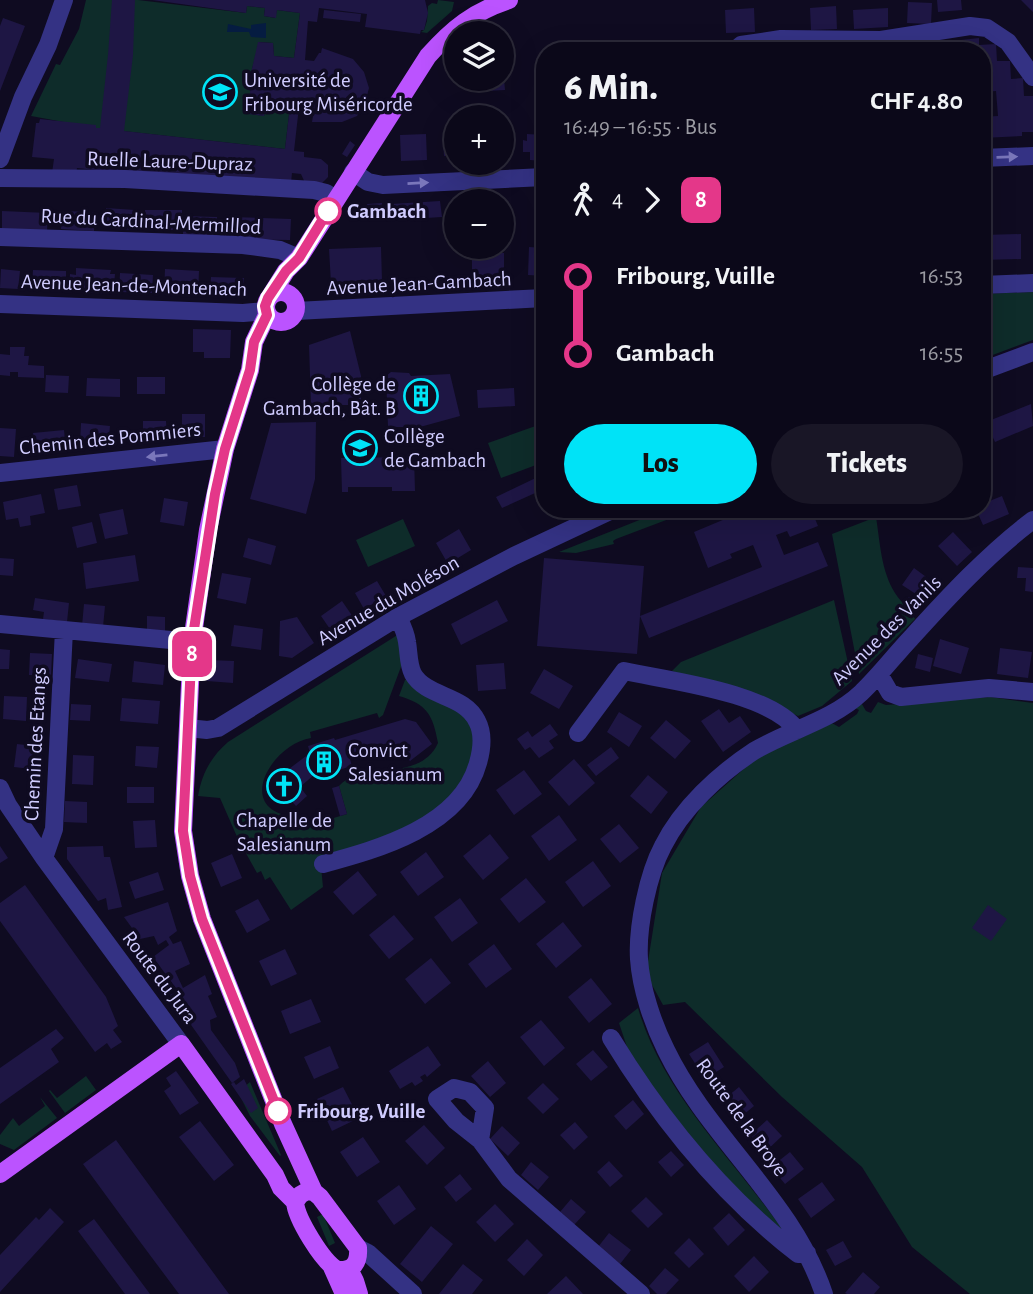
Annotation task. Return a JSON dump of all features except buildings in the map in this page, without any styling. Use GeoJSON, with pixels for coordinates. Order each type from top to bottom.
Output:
{"type":"FeatureCollection","features":[{"type":"Feature","properties":{"kind":"main road"},"geometry":{"type":"LineString","coordinates":[[349,1262],[326,1262],[300,1218],[304,1195],[299,1162],[194,895],[183,831],[192,642],[208,530],[225,449],[250,370],[254,342],[286,271],[299,258],[410,81],[449,33],[469,17],[509,0]]}},
{"type":"Feature","properties":{"kind":"main road"},"geometry":{"type":"LineString","coordinates":[[270,311],[288,321],[299,258]]}},
{"type":"Feature","properties":{"kind":"main road"},"geometry":{"type":"LineString","coordinates":[[270,311],[283,292],[293,303]]}},
{"type":"Feature","properties":{"kind":"main road"},"geometry":{"type":"LineString","coordinates":[[3,1167],[181,1044]]}},
{"type":"Feature","properties":{"kind":"main road","name":"Route du Jura"},"geometry":{"type":"LineString","coordinates":[[181,1044],[275,1175],[281,1188],[304,1195]]}},
{"type":"Feature","properties":{"kind":"main road"},"geometry":{"type":"LineString","coordinates":[[304,1195],[327,1205],[359,1294]]}},
{"type":"Feature","properties":{"kind":"main road"},"geometry":{"type":"LineString","coordinates":[[344,1294],[349,1262]]}},
{"type":"Feature","properties":{"kind":"street"},"geometry":{"type":"LineString","coordinates":[[0,159],[64,0]]}},
{"type":"Feature","properties":{"kind":"street"},"geometry":{"type":"LineString","coordinates":[[761,42],[781,39],[881,40],[970,26],[987,27],[1008,42],[1030,65]]}},
{"type":"Feature","properties":{"kind":"street"},"geometry":{"type":"LineString","coordinates":[[991,158],[1033,156]]}},
{"type":"Feature","properties":{"kind":"street"},"geometry":{"type":"LineString","coordinates":[[353,172],[368,182],[383,185],[536,177]]}},
{"type":"Feature","properties":{"kind":"street","name":"Ruelle Laure-Dupraz"},"geometry":{"type":"LineString","coordinates":[[0,178],[125,179],[314,190],[336,199]]}},
{"type":"Feature","properties":{"kind":"street","name":"Rue du Cardinal-Mermillod"},"geometry":{"type":"LineString","coordinates":[[0,237],[243,245],[280,250],[299,258]]}},
{"type":"Feature","properties":{"kind":"street"},"geometry":{"type":"LineString","coordinates":[[991,285],[1033,283]]}},
{"type":"Feature","properties":{"kind":"street","name":"Avenue Jean-Gambach"},"geometry":{"type":"LineString","coordinates":[[293,303],[536,298]]}},
{"type":"Feature","properties":{"kind":"street","name":"Avenue Jean-de-Montenach"},"geometry":{"type":"LineString","coordinates":[[0,304],[243,313],[270,311]]}},
{"type":"Feature","properties":{"kind":"street"},"geometry":{"type":"LineString","coordinates":[[991,368],[1033,352]]}},
{"type":"Feature","properties":{"kind":"street","name":"Chemin des Pommiers"},"geometry":{"type":"LineString","coordinates":[[0,473],[225,449]]}},
{"type":"Feature","properties":{"kind":"street","name":"Avenue du Moléson"},"geometry":{"type":"LineString","coordinates":[[188,728],[218,728],[398,617],[514,556],[595,518]]}},
{"type":"Feature","properties":{"kind":"street","name":"Avenue des Vanils"},"geometry":{"type":"LineString","coordinates":[[692,804],[755,751],[826,718],[853,699],[1011,537],[1033,520]]}},
{"type":"Feature","properties":{"kind":"street"},"geometry":{"type":"LineString","coordinates":[[323,864],[381,848],[432,821],[456,803],[470,784],[477,766],[482,748],[477,722],[470,710],[433,690],[413,674],[407,642],[398,617]]}},
{"type":"Feature","properties":{"kind":"street"},"geometry":{"type":"LineString","coordinates":[[0,624],[192,642]]}},
{"type":"Feature","properties":{"kind":"street","name":"Chemin des Etangs"},"geometry":{"type":"LineString","coordinates":[[44,858],[54,829],[64,630]]}},
{"type":"Feature","properties":{"kind":"street"},"geometry":{"type":"LineString","coordinates":[[578,733],[624,671],[740,696],[772,710],[791,722],[797,730]]}},
{"type":"Feature","properties":{"kind":"street"},"geometry":{"type":"LineString","coordinates":[[879,674],[890,693],[901,697],[989,688],[1033,692]]}},
{"type":"Feature","properties":{"kind":"street","name":"Route du Jura"},"geometry":{"type":"LineString","coordinates":[[0,788],[4,808],[181,1044]]}},
{"type":"Feature","properties":{"kind":"street","name":"Route de la Broye"},"geometry":{"type":"LineString","coordinates":[[692,804],[663,846],[643,907],[639,959],[648,1000],[666,1051],[702,1110],[771,1194],[807,1253],[824,1294]]}},
{"type":"Feature","properties":{"kind":"street"},"geometry":{"type":"LineString","coordinates":[[611,1038],[679,1137],[720,1185],[761,1226],[798,1254],[807,1253]]}},
{"type":"Feature","properties":{"kind":"street"},"geometry":{"type":"LineString","coordinates":[[480,1140],[509,1179],[641,1294]]}},
{"type":"Feature","properties":{"kind":"street"},"geometry":{"type":"LineString","coordinates":[[349,1262],[368,1253],[413,1294]]}},
{"type":"Feature","properties":{"kind":"street"},"geometry":{"type":"LineString","coordinates":[[349,1262],[407,1294]]}},
{"type":"Feature","properties":{"kind":"green space"},"geometry":{"type":"Polygon","coordinates":[[[86,0],[138,0],[246,13],[247,6],[265,8],[264,16],[275,18],[277,10],[300,13],[294,58],[274,56],[273,43],[259,42],[251,73],[250,114],[264,116],[267,104],[290,106],[285,149],[96,128],[31,116],[56,64],[60,65],[79,29],[86,0]]]}},
{"type":"Feature","properties":{"kind":"green space"},"geometry":{"type":"Polygon","coordinates":[[[438,0],[454,2],[452,11],[427,33],[421,32],[427,21],[428,6],[437,4],[438,0]]]}},
{"type":"Feature","properties":{"kind":"green space"},"geometry":{"type":"Polygon","coordinates":[[[1033,292],[1033,340],[991,356],[991,294],[1033,292]]]}},
{"type":"Feature","properties":{"kind":"green space"},"geometry":{"type":"Polygon","coordinates":[[[536,426],[536,465],[501,478],[488,443],[536,426]]]}},
{"type":"Feature","properties":{"kind":"green space"},"geometry":{"type":"Polygon","coordinates":[[[644,518],[672,518],[616,539],[614,544],[576,553],[559,552],[644,518]]]}},
{"type":"Feature","properties":{"kind":"green space"},"geometry":{"type":"Polygon","coordinates":[[[876,518],[890,584],[915,619],[859,674],[832,534],[876,518]]]}},
{"type":"Feature","properties":{"kind":"green space"},"geometry":{"type":"Polygon","coordinates":[[[403,519],[415,546],[368,567],[356,540],[403,519]]]}},
{"type":"Feature","properties":{"kind":"green space"},"geometry":{"type":"Polygon","coordinates":[[[834,600],[852,681],[822,706],[798,716],[758,698],[672,671],[681,662],[834,600]]]}},
{"type":"Feature","properties":{"kind":"green space"},"geometry":{"type":"Polygon","coordinates":[[[399,634],[402,664],[383,715],[379,718],[377,713],[310,732],[311,738],[283,752],[265,777],[262,791],[265,803],[276,812],[295,817],[300,828],[347,814],[339,786],[349,778],[405,768],[429,756],[438,743],[431,718],[422,707],[399,696],[405,680],[408,679],[458,707],[476,734],[471,768],[445,805],[393,837],[320,856],[323,887],[291,910],[270,877],[265,880],[261,871],[257,873],[220,798],[198,796],[202,780],[212,760],[228,742],[399,634]]]}},
{"type":"Feature","properties":{"kind":"green space"},"geometry":{"type":"Polygon","coordinates":[[[990,697],[1033,703],[1033,1294],[970,1294],[912,1247],[862,1167],[782,1097],[685,1002],[663,1005],[646,974],[662,873],[701,807],[756,758],[828,721],[839,727],[857,714],[859,710],[853,707],[859,699],[866,711],[871,713],[878,702],[886,705],[990,697]]]}},
{"type":"Feature","properties":{"kind":"green space"},"geometry":{"type":"Polygon","coordinates":[[[638,1008],[665,1071],[704,1128],[789,1239],[724,1182],[630,1056],[619,1023],[638,1008]]]}},
{"type":"Feature","properties":{"kind":"green space"},"geometry":{"type":"Polygon","coordinates":[[[86,1076],[96,1090],[65,1113],[49,1091],[57,1098],[86,1076]]]}},
{"type":"Feature","properties":{"kind":"green space"},"geometry":{"type":"Polygon","coordinates":[[[250,1082],[280,1156],[250,1116],[238,1092],[250,1082]]]}},
{"type":"Feature","properties":{"kind":"green space"},"geometry":{"type":"Polygon","coordinates":[[[40,1097],[57,1118],[14,1150],[0,1144],[0,1135],[13,1118],[19,1126],[45,1106],[40,1097]]]}},
{"type":"Feature","properties":{"kind":"green space"},"geometry":{"type":"Polygon","coordinates":[[[323,1214],[335,1243],[329,1246],[317,1217],[323,1214]]]}},
{"type":"Feature","properties":{"kind":"water"},"geometry":{"type":"Polygon","coordinates":[[[266,23],[266,38],[251,37],[249,32],[227,32],[228,24],[251,29],[251,25],[266,23]]]}},
{"type":"Feature","properties":{"kind":"bus line","name":"8"},"geometry":{"type":"LineString","coordinates":[[278,1111],[202,919],[190,876],[183,831],[192,642],[215,494],[225,449],[250,370],[254,342],[267,315],[266,302],[286,271],[299,258],[328,211]]}},
{"type":"Feature","properties":{"kind":"place","name":"Université de Fribourg Miséricorde"},"geometry":{"type":"Point","coordinates":[220,92]}},
{"type":"Feature","properties":{"kind":"place","name":"Gambach"},"geometry":{"type":"Point","coordinates":[328,211]}},
{"type":"Feature","properties":{"kind":"place","name":"Collège de Gambach, Bât. B"},"geometry":{"type":"Point","coordinates":[421,396]}},
{"type":"Feature","properties":{"kind":"place","name":"Collège de Gambach"},"geometry":{"type":"Point","coordinates":[360,448]}},
{"type":"Feature","properties":{"kind":"place","name":"Convict Salesianum"},"geometry":{"type":"Point","coordinates":[324,762]}},
{"type":"Feature","properties":{"kind":"place","name":"Chapelle de Salesianum"},"geometry":{"type":"Point","coordinates":[284,786]}},
{"type":"Feature","properties":{"kind":"place","name":"Fribourg, Vuille"},"geometry":{"type":"Point","coordinates":[278,1111]}}]}
